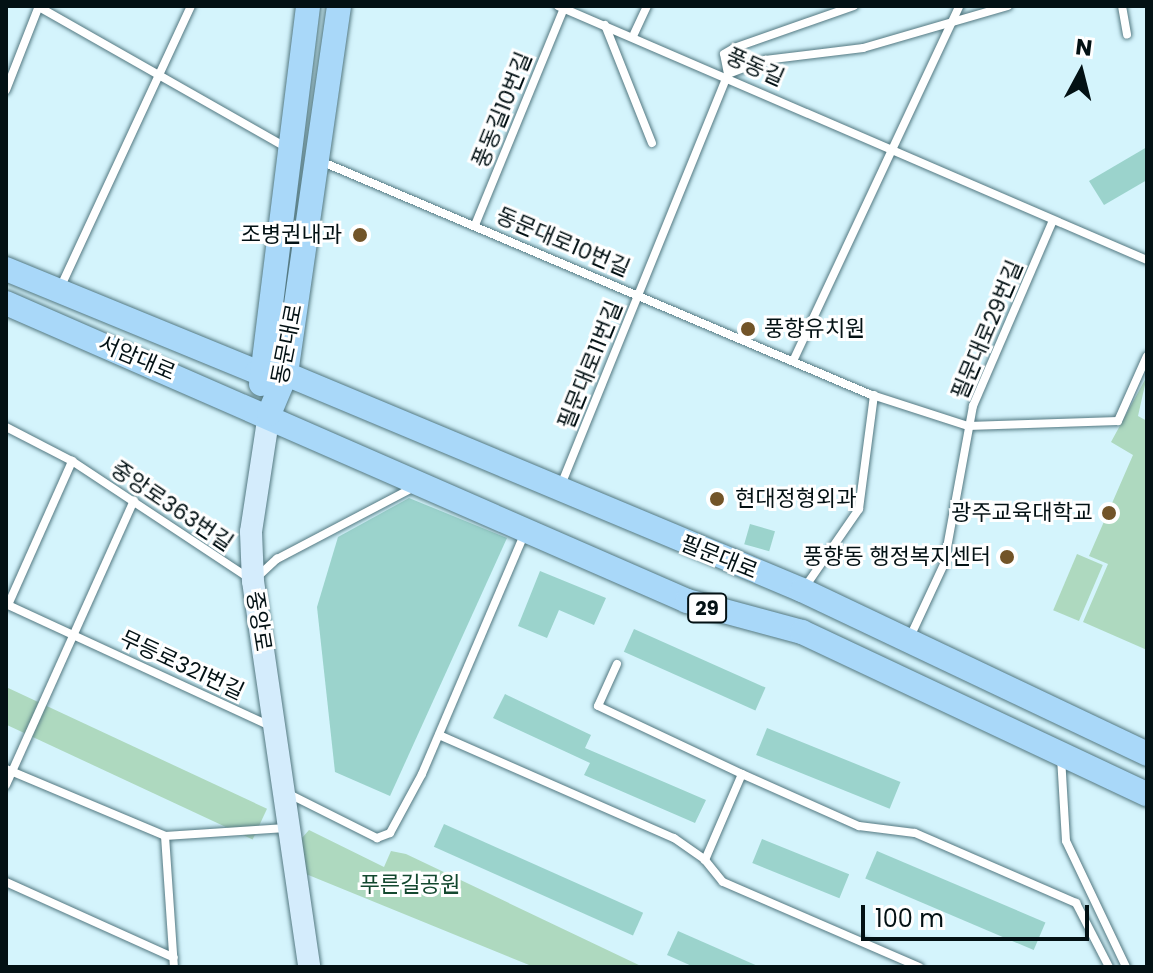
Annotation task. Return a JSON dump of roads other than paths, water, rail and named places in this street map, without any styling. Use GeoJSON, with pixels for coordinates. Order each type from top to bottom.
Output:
{"type":"FeatureCollection","features":[{"type":"Feature","properties":{"kind":"main road","name":"동문대로"},"geometry":{"type":"LineString","coordinates":[[269,414],[257,372],[308,6]]}},
{"type":"Feature","properties":{"kind":"main road","name":"동문대로"},"geometry":{"type":"LineString","coordinates":[[269,414],[286,374],[339,6]]}},
{"type":"Feature","properties":{"kind":"main road","name":"서암대로"},"geometry":{"type":"LineString","coordinates":[[6,269],[257,372],[286,374]]}},
{"type":"Feature","properties":{"kind":"main road","name":"서암대로"},"geometry":{"type":"LineString","coordinates":[[6,304],[269,414]]}},
{"type":"Feature","properties":{"kind":"main road","name":"필문대로"},"geometry":{"type":"LineString","coordinates":[[286,374],[559,491],[802,590],[1147,754]]}},
{"type":"Feature","properties":{"kind":"main road","name":"29"},"geometry":{"type":"LineString","coordinates":[[269,414],[702,607],[802,632],[1147,794]]}},
{"type":"Feature","properties":{"kind":"main road","name":"중앙로"},"geometry":{"type":"LineString","coordinates":[[269,414],[251,532],[253,581],[277,729],[309,967]]}},
{"type":"Feature","properties":{"kind":"lane"},"geometry":{"type":"LineString","coordinates":[[7,83],[39,6],[286,147]]}},
{"type":"Feature","properties":{"kind":"lane"},"geometry":{"type":"LineString","coordinates":[[59,291],[154,72],[191,6]]}},
{"type":"Feature","properties":{"kind":"lane"},"geometry":{"type":"LineString","coordinates":[[634,34],[647,6]]}},
{"type":"Feature","properties":{"kind":"lane","name":"필문대로11번길"},"geometry":{"type":"LineString","coordinates":[[559,491],[728,74],[724,54],[854,6]]}},
{"type":"Feature","properties":{"kind":"lane"},"geometry":{"type":"LineString","coordinates":[[794,359],[888,148],[959,6]]}},
{"type":"Feature","properties":{"kind":"lane"},"geometry":{"type":"LineString","coordinates":[[728,74],[765,60],[820,56],[950,24],[1008,6]]}},
{"type":"Feature","properties":{"kind":"lane"},"geometry":{"type":"LineString","coordinates":[[1122,6],[1127,35]]}},
{"type":"Feature","properties":{"kind":"lane","name":"풍동길"},"geometry":{"type":"LineString","coordinates":[[560,8],[634,34],[728,74],[888,148],[1147,260]]}},
{"type":"Feature","properties":{"kind":"lane","name":"풍동길10번길"},"geometry":{"type":"LineString","coordinates":[[475,225],[560,8]]}},
{"type":"Feature","properties":{"kind":"lane"},"geometry":{"type":"LineString","coordinates":[[605,25],[652,143]]}},
{"type":"Feature","properties":{"kind":"lane","name":"동문대로10번길"},"geometry":{"type":"LineString","coordinates":[[318,160],[874,395],[968,426],[1118,421],[1147,356]]}},
{"type":"Feature","properties":{"kind":"lane","name":"필문대로29번길"},"geometry":{"type":"LineString","coordinates":[[909,639],[944,564],[968,426],[1053,220]]}},
{"type":"Feature","properties":{"kind":"lane"},"geometry":{"type":"LineString","coordinates":[[802,590],[853,522],[864,472],[874,395]]}},
{"type":"Feature","properties":{"kind":"lane","name":"중앙로363번길"},"geometry":{"type":"LineString","coordinates":[[6,427],[72,461],[253,581]]}},
{"type":"Feature","properties":{"kind":"lane"},"geometry":{"type":"LineString","coordinates":[[7,604],[72,461]]}},
{"type":"Feature","properties":{"kind":"lane"},"geometry":{"type":"LineString","coordinates":[[253,581],[277,559],[393,496],[430,485]]}},
{"type":"Feature","properties":{"kind":"lane"},"geometry":{"type":"LineString","coordinates":[[6,785],[9,770],[134,500]]}},
{"type":"Feature","properties":{"kind":"lane"},"geometry":{"type":"LineString","coordinates":[[286,792],[377,838],[390,833],[422,774],[527,528]]}},
{"type":"Feature","properties":{"kind":"lane","name":"무등로321번길"},"geometry":{"type":"LineString","coordinates":[[7,604],[277,729]]}},
{"type":"Feature","properties":{"kind":"lane"},"geometry":{"type":"LineString","coordinates":[[617,664],[598,706],[859,826],[915,833],[1076,903],[1109,967]]}},
{"type":"Feature","properties":{"kind":"lane"},"geometry":{"type":"LineString","coordinates":[[439,735],[674,838],[705,860],[723,882],[919,967]]}},
{"type":"Feature","properties":{"kind":"lane"},"geometry":{"type":"LineString","coordinates":[[1062,752],[1066,841],[1126,967]]}},
{"type":"Feature","properties":{"kind":"lane"},"geometry":{"type":"LineString","coordinates":[[9,770],[165,836],[291,828]]}},
{"type":"Feature","properties":{"kind":"lane"},"geometry":{"type":"LineString","coordinates":[[705,860],[742,774]]}},
{"type":"Feature","properties":{"kind":"lane"},"geometry":{"type":"LineString","coordinates":[[6,882],[174,962],[165,836]]}},
{"type":"Feature","properties":{"kind":"place","name":"조병권내과"},"geometry":{"type":"Point","coordinates":[360,235]}},
{"type":"Feature","properties":{"kind":"place","name":"풍향유치원"},"geometry":{"type":"Point","coordinates":[748,329]}},
{"type":"Feature","properties":{"kind":"place","name":"현대정형외과"},"geometry":{"type":"Point","coordinates":[717,499]}},
{"type":"Feature","properties":{"kind":"place","name":"광주교육대학교"},"geometry":{"type":"Point","coordinates":[1109,513]}},
{"type":"Feature","properties":{"kind":"place","name":"풍향동 행정복지센터"},"geometry":{"type":"Point","coordinates":[1007,557]}},
{"type":"Feature","properties":{"kind":"park label","name":"푸른길공원"},"geometry":{"type":"Point","coordinates":[410,885]}}]}
